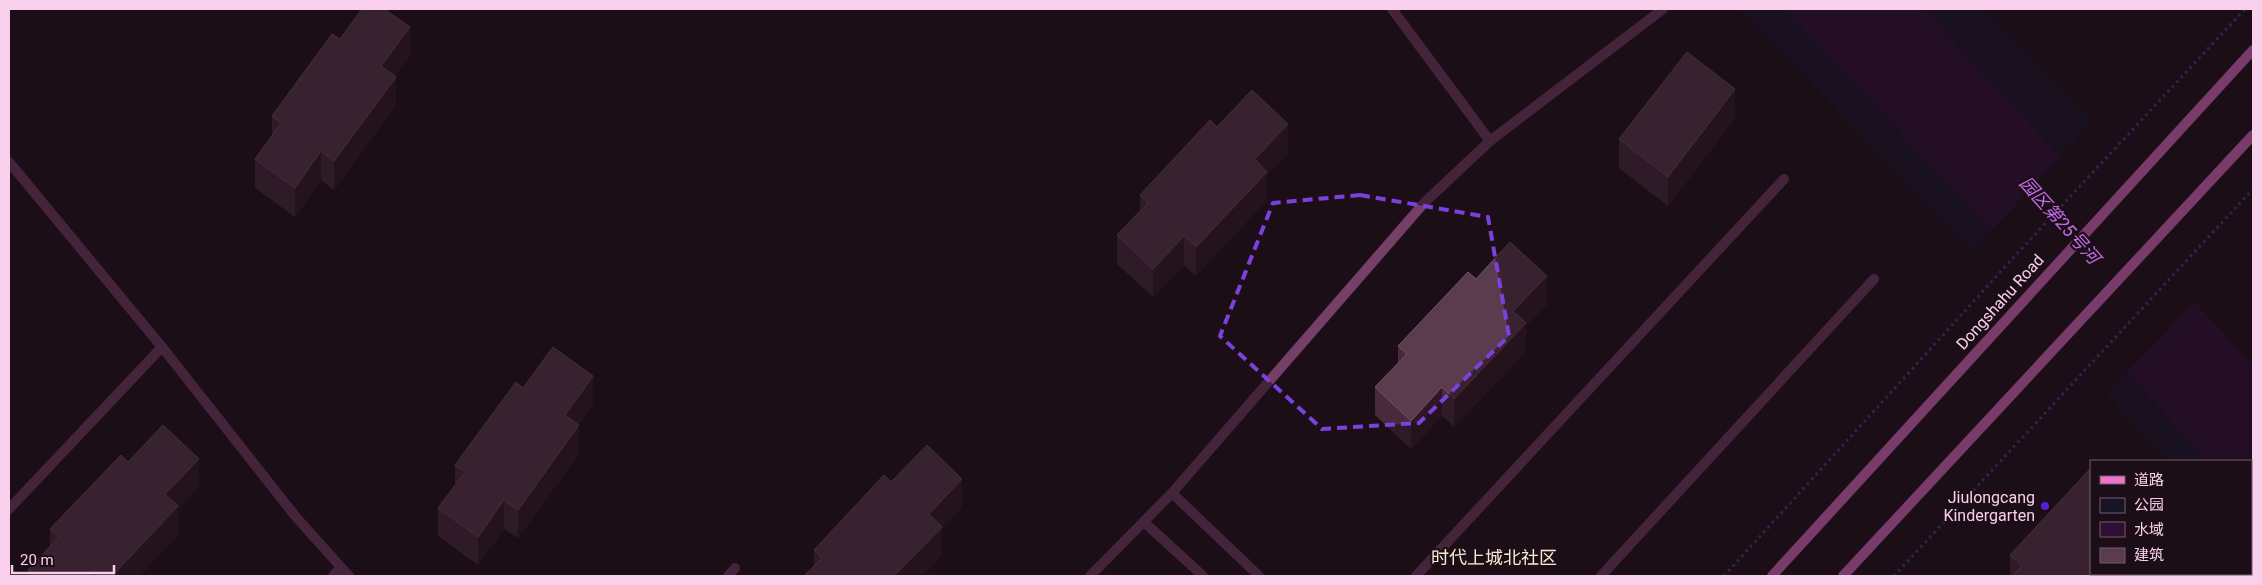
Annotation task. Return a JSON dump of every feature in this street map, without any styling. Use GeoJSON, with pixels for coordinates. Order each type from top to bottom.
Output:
{"type":"FeatureCollection","features":[{"type":"Feature","properties":{"kind":"main road","name":"Dongshahu Road"},"geometry":{"type":"LineString","coordinates":[[1772,576],[2253,50]]}},
{"type":"Feature","properties":{"kind":"main road"},"geometry":{"type":"LineString","coordinates":[[1844,576],[2253,135]]}},
{"type":"Feature","properties":{"kind":"street"},"geometry":{"type":"LineString","coordinates":[[1392,9],[1490,141]]}},
{"type":"Feature","properties":{"kind":"street"},"geometry":{"type":"LineString","coordinates":[[1090,576],[1172,493],[1424,203],[1490,141],[1663,9]]}},
{"type":"Feature","properties":{"kind":"street"},"geometry":{"type":"LineString","coordinates":[[9,162],[162,347],[336,572],[348,576]]}},
{"type":"Feature","properties":{"kind":"street"},"geometry":{"type":"LineString","coordinates":[[1416,576],[1784,179]]}},
{"type":"Feature","properties":{"kind":"street"},"geometry":{"type":"LineString","coordinates":[[1600,576],[1874,280]]}},
{"type":"Feature","properties":{"kind":"street"},"geometry":{"type":"LineString","coordinates":[[9,509],[162,347]]}},
{"type":"Feature","properties":{"kind":"street"},"geometry":{"type":"LineString","coordinates":[[1172,493],[1259,576]]}},
{"type":"Feature","properties":{"kind":"street"},"geometry":{"type":"LineString","coordinates":[[1144,522],[1203,576]]}},
{"type":"Feature","properties":{"kind":"street"},"geometry":{"type":"LineString","coordinates":[[728,576],[735,568]]}},
{"type":"Feature","properties":{"kind":"path"},"geometry":{"type":"LineString","coordinates":[[1724,576],[2013,258],[2245,9]]}},
{"type":"Feature","properties":{"kind":"path"},"geometry":{"type":"LineString","coordinates":[[1894,576],[2253,189]]}},
{"type":"Feature","properties":{"kind":"highlighted area"},"geometry":{"type":"Polygon","coordinates":[[[1360,195],[1488,217],[1509,336],[1419,423],[1322,429],[1220,336],[1273,203],[1360,195]]]}},
{"type":"Feature","properties":{"kind":"green space"},"geometry":{"type":"Polygon","coordinates":[[[1741,9],[1785,9],[1992,230],[1971,252],[1741,9]]]}},
{"type":"Feature","properties":{"kind":"green space"},"geometry":{"type":"Polygon","coordinates":[[[1924,9],[1984,9],[2092,122],[2061,156],[1924,9]]]}},
{"type":"Feature","properties":{"kind":"green space"},"geometry":{"type":"Polygon","coordinates":[[[2126,373],[2208,460],[2167,460],[2107,395],[2126,373]]]}},
{"type":"Feature","properties":{"kind":"water","name":"园区第25号河"},"geometry":{"type":"Polygon","coordinates":[[[1785,9],[1924,9],[2253,365],[2253,509],[2252,460],[2208,460],[2127,373],[2124,375],[1990,232],[1991,230],[1785,9]]]}},
{"type":"Feature","properties":{"kind":"pier"},"geometry":{"type":"Polygon","coordinates":[[[2061,156],[2194,303],[2124,375],[1990,232],[2061,156]]]}},
{"type":"Feature","properties":{"kind":"building"},"geometry":{"type":"Polygon","coordinates":[[[362,9],[384,9],[410,27],[381,66],[396,77],[334,161],[321,151],[295,188],[255,159],[281,123],[272,116],[332,34],[340,39],[362,9]]]}},
{"type":"Feature","properties":{"kind":"building"},"geometry":{"type":"Polygon","coordinates":[[[1687,52],[1735,89],[1668,177],[1619,139],[1687,52]]]}},
{"type":"Feature","properties":{"kind":"building"},"geometry":{"type":"Polygon","coordinates":[[[1252,90],[1288,124],[1255,159],[1267,172],[1196,247],[1184,236],[1153,269],[1117,235],[1148,203],[1140,195],[1210,120],[1217,127],[1252,90]]]}},
{"type":"Feature","properties":{"kind":"building"},"geometry":{"type":"Polygon","coordinates":[[[1510,242],[1547,276],[1513,311],[1526,323],[1454,399],[1442,387],[1411,421],[1375,387],[1407,354],[1398,346],[1468,272],[1476,279],[1510,242]]]}},
{"type":"Feature","properties":{"kind":"building"},"geometry":{"type":"Polygon","coordinates":[[[553,347],[593,376],[565,415],[579,425],[518,510],[504,500],[478,537],[438,508],[465,472],[455,465],[516,382],[523,388],[553,347]]]}},
{"type":"Feature","properties":{"kind":"building"},"geometry":{"type":"Polygon","coordinates":[[[163,425],[199,459],[165,494],[178,506],[112,576],[101,576],[94,570],[89,576],[35,576],[28,570],[59,537],[50,529],[121,455],[128,462],[163,425]]]}},
{"type":"Feature","properties":{"kind":"building"},"geometry":{"type":"Polygon","coordinates":[[[927,445],[962,479],[929,514],[942,527],[894,576],[804,576],[822,558],[814,550],[884,475],[891,482],[927,445]]]}},
{"type":"Feature","properties":{"kind":"building"},"geometry":{"type":"Polygon","coordinates":[[[2090,469],[2090,575],[2131,576],[2012,576],[2022,566],[2010,555],[2090,469]]]}},
{"type":"Feature","properties":{"kind":"place","name":"Jiulongcang Kindergarten"},"geometry":{"type":"Point","coordinates":[2045,506]}},
{"type":"Feature","properties":{"kind":"district","name":"时代上城北社区"},"geometry":{"type":"Point","coordinates":[1494,557]}}]}
